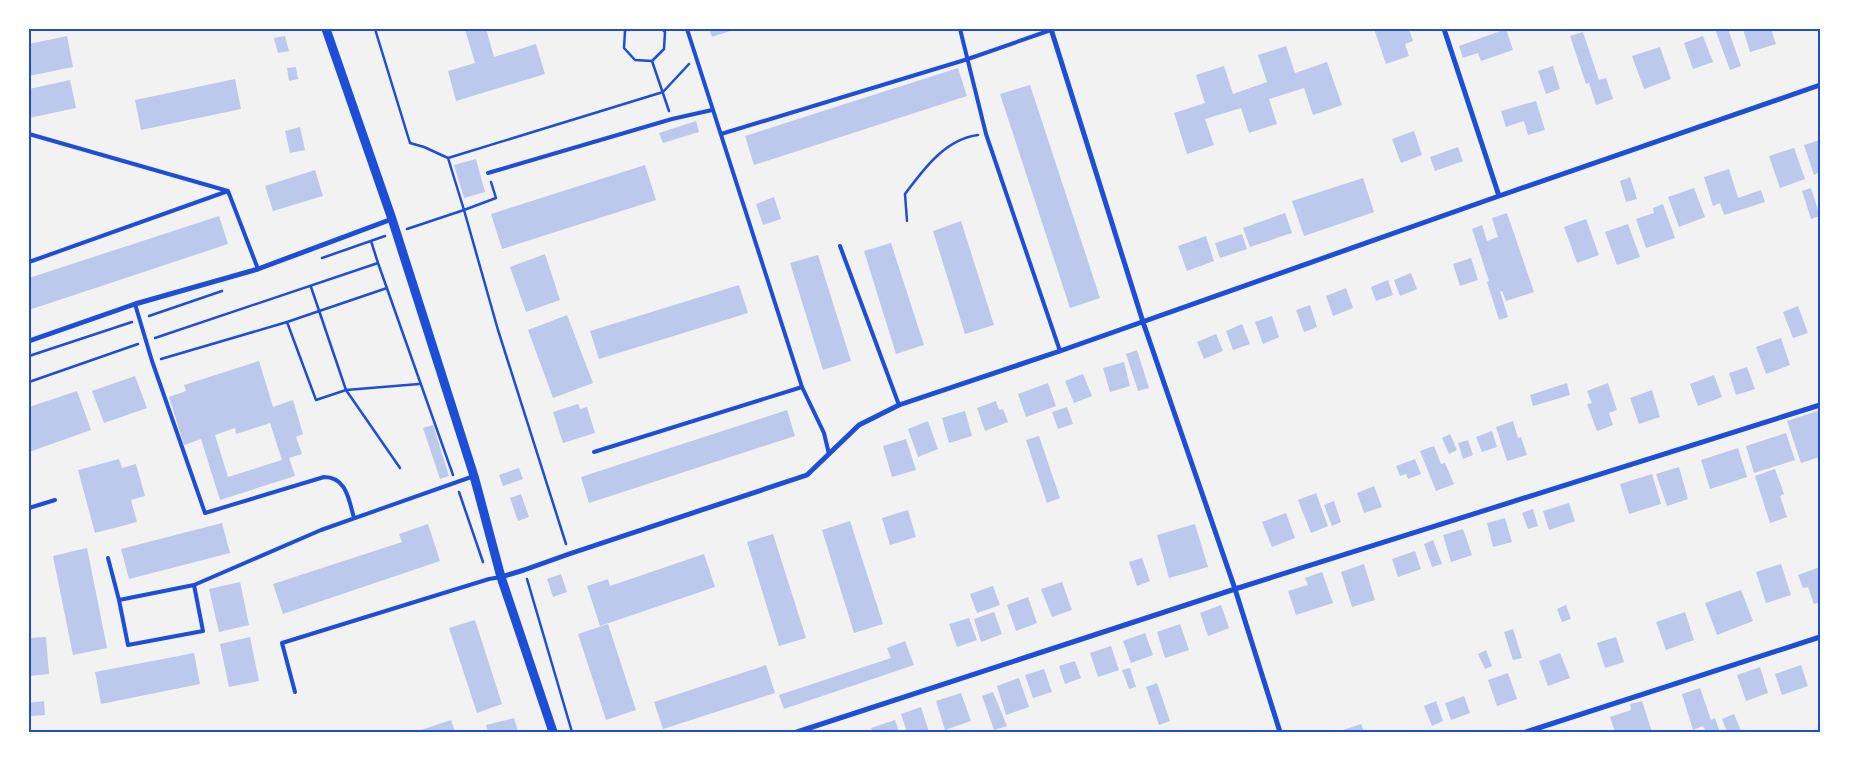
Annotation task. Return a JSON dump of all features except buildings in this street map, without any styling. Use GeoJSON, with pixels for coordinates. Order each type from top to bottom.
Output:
{"type":"FeatureCollection","features":[{"type":"Feature","properties":{"kind":"street"},"geometry":{"type":"LineString","coordinates":[[326,29],[392,219],[474,476],[501,577],[553,732]]}},
{"type":"Feature","properties":{"kind":"street"},"geometry":{"type":"LineString","coordinates":[[1051,29],[1143,322],[1235,589],[1280,732]]}},
{"type":"Feature","properties":{"kind":"street"},"geometry":{"type":"LineString","coordinates":[[1444,29],[1499,196]]}},
{"type":"Feature","properties":{"kind":"street"},"geometry":{"type":"LineString","coordinates":[[501,577],[807,475],[859,425],[899,405],[1060,351],[1499,196],[1820,86]]}},
{"type":"Feature","properties":{"kind":"street"},"geometry":{"type":"LineString","coordinates":[[29,341],[135,304],[258,269],[392,219]]}},
{"type":"Feature","properties":{"kind":"street"},"geometry":{"type":"LineString","coordinates":[[797,732],[1235,589],[1820,405]]}},
{"type":"Feature","properties":{"kind":"street"},"geometry":{"type":"LineString","coordinates":[[1526,732],[1820,637]]}},
{"type":"Feature","properties":{"kind":"lane"},"geometry":{"type":"LineString","coordinates":[[688,29],[712,110],[802,387],[824,433],[829,454]]}},
{"type":"Feature","properties":{"kind":"lane"},"geometry":{"type":"LineString","coordinates":[[960,29],[986,134],[1060,351]]}},
{"type":"Feature","properties":{"kind":"lane"},"geometry":{"type":"LineString","coordinates":[[721,134],[968,59],[1051,29]]}},
{"type":"Feature","properties":{"kind":"lane"},"geometry":{"type":"LineString","coordinates":[[488,173],[672,119],[712,110]]}},
{"type":"Feature","properties":{"kind":"lane"},"geometry":{"type":"LineString","coordinates":[[29,134],[228,191]]}},
{"type":"Feature","properties":{"kind":"lane"},"geometry":{"type":"LineString","coordinates":[[29,262],[228,191]]}},
{"type":"Feature","properties":{"kind":"lane"},"geometry":{"type":"LineString","coordinates":[[228,191],[258,269]]}},
{"type":"Feature","properties":{"kind":"lane"},"geometry":{"type":"LineString","coordinates":[[840,246],[899,405]]}},
{"type":"Feature","properties":{"kind":"lane"},"geometry":{"type":"LineString","coordinates":[[135,304],[152,361],[205,513],[324,477],[332,477],[345,488],[354,518]]}},
{"type":"Feature","properties":{"kind":"lane"},"geometry":{"type":"LineString","coordinates":[[594,452],[802,387]]}},
{"type":"Feature","properties":{"kind":"lane"},"geometry":{"type":"LineString","coordinates":[[119,600],[194,585],[321,530],[474,476]]}},
{"type":"Feature","properties":{"kind":"lane"},"geometry":{"type":"LineString","coordinates":[[29,508],[55,500]]}},
{"type":"Feature","properties":{"kind":"lane"},"geometry":{"type":"LineString","coordinates":[[108,558],[128,645],[203,631],[194,585]]}},
{"type":"Feature","properties":{"kind":"lane"},"geometry":{"type":"LineString","coordinates":[[295,692],[282,643],[488,578],[501,577]]}},
{"type":"Feature","properties":{"kind":"path"},"geometry":{"type":"LineString","coordinates":[[375,29],[410,143],[448,158],[663,92],[694,59]]}},
{"type":"Feature","properties":{"kind":"path"},"geometry":{"type":"LineString","coordinates":[[627,29],[624,31],[624,48],[635,60],[652,60],[664,49],[665,32],[662,29]]}},
{"type":"Feature","properties":{"kind":"path"},"geometry":{"type":"LineString","coordinates":[[652,60],[672,119]]}},
{"type":"Feature","properties":{"kind":"path"},"geometry":{"type":"LineString","coordinates":[[907,221],[905,194],[922,172],[948,146],[967,136],[986,134]]}},
{"type":"Feature","properties":{"kind":"path"},"geometry":{"type":"LineString","coordinates":[[448,158],[498,330],[569,554]]}},
{"type":"Feature","properties":{"kind":"path"},"geometry":{"type":"LineString","coordinates":[[315,260],[496,198],[488,173]]}},
{"type":"Feature","properties":{"kind":"path"},"geometry":{"type":"LineString","coordinates":[[371,241],[488,578]]}},
{"type":"Feature","properties":{"kind":"path"},"geometry":{"type":"LineString","coordinates":[[29,382],[378,263]]}},
{"type":"Feature","properties":{"kind":"path"},"geometry":{"type":"LineString","coordinates":[[311,287],[346,390],[400,468]]}},
{"type":"Feature","properties":{"kind":"path"},"geometry":{"type":"LineString","coordinates":[[152,361],[287,322],[388,288]]}},
{"type":"Feature","properties":{"kind":"path"},"geometry":{"type":"LineString","coordinates":[[29,356],[223,291]]}},
{"type":"Feature","properties":{"kind":"path"},"geometry":{"type":"LineString","coordinates":[[287,322],[316,400],[346,390],[420,384]]}},
{"type":"Feature","properties":{"kind":"path"},"geometry":{"type":"LineString","coordinates":[[524,570],[572,732]]}}]}
